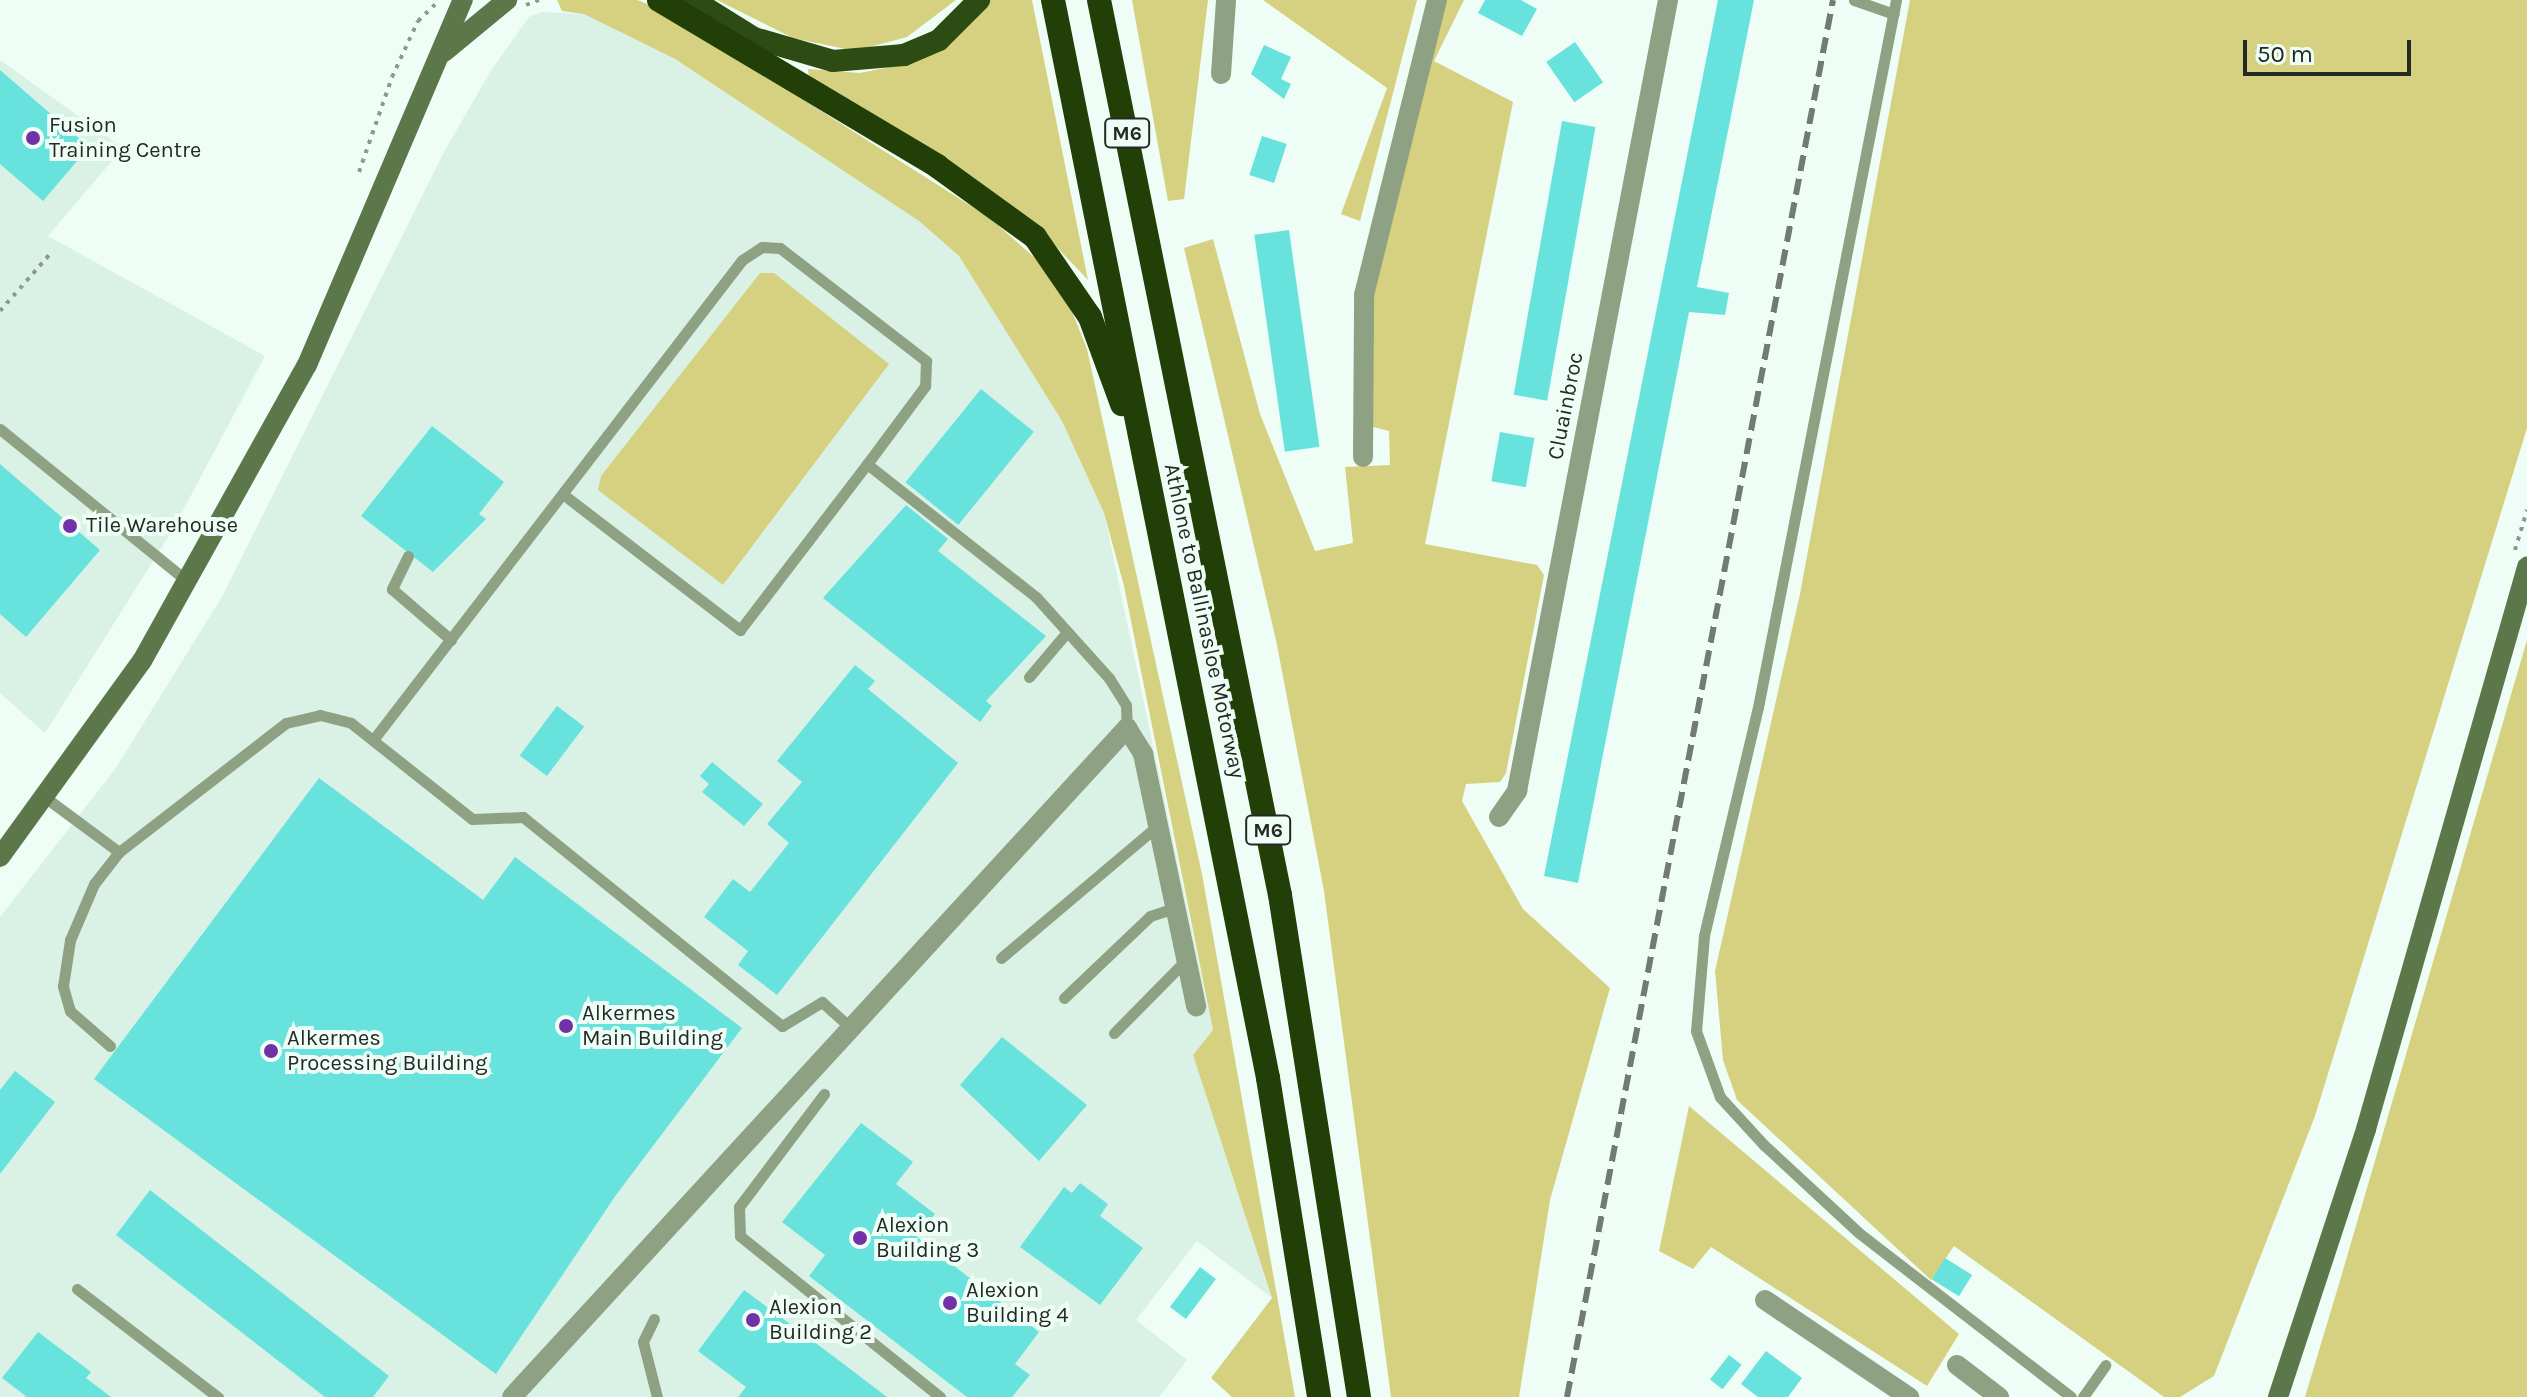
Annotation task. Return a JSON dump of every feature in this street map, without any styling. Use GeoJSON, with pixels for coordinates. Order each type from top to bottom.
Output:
{"type":"FeatureCollection","features":[{"type":"Feature","properties":{"kind":"highway"},"geometry":{"type":"LineString","coordinates":[[659,0],[937,166],[1035,237],[1090,317],[1146,470]]}},
{"type":"Feature","properties":{"kind":"highway"},"geometry":{"type":"LineString","coordinates":[[693,0],[754,38],[833,61],[904,55],[939,40],[979,0]]}},
{"type":"Feature","properties":{"kind":"highway","name":"Athlone to Ballinasloe Motorway"},"geometry":{"type":"LineString","coordinates":[[1053,0],[1268,1078],[1319,1397]]}},
{"type":"Feature","properties":{"kind":"highway","name":"Athlone to Ballinasloe Motorway"},"geometry":{"type":"LineString","coordinates":[[1099,0],[1280,895],[1359,1397]]}},
{"type":"Feature","properties":{"kind":"main road"},"geometry":{"type":"LineString","coordinates":[[0,857],[46,798],[189,582],[307,365],[444,52],[463,0]]}},
{"type":"Feature","properties":{"kind":"main road"},"geometry":{"type":"LineString","coordinates":[[444,52],[507,0]]}},
{"type":"Feature","properties":{"kind":"main road"},"geometry":{"type":"LineString","coordinates":[[2278,1397],[2366,1129],[2527,567]]}},
{"type":"Feature","properties":{"kind":"street"},"geometry":{"type":"LineString","coordinates":[[1221,74],[1226,0]]}},
{"type":"Feature","properties":{"kind":"street"},"geometry":{"type":"LineString","coordinates":[[1363,457],[1364,295],[1437,0]]}},
{"type":"Feature","properties":{"kind":"street","name":"Cluainbroc"},"geometry":{"type":"LineString","coordinates":[[1499,817],[1517,791],[1668,0]]}},
{"type":"Feature","properties":{"kind":"street"},"geometry":{"type":"LineString","coordinates":[[512,1397],[1127,728],[1143,754],[1155,828],[1196,1006]]}},
{"type":"Feature","properties":{"kind":"street"},"geometry":{"type":"LineString","coordinates":[[1765,1300],[1909,1397]]}},
{"type":"Feature","properties":{"kind":"street"},"geometry":{"type":"LineString","coordinates":[[1957,1365],[1976,1390],[1999,1397]]}},
{"type":"Feature","properties":{"kind":"lane"},"geometry":{"type":"LineString","coordinates":[[1854,0],[1894,14]]}},
{"type":"Feature","properties":{"kind":"lane"},"geometry":{"type":"LineString","coordinates":[[1896,0],[1758,707],[1704,936],[1696,1031],[1720,1097],[1764,1145],[1859,1233],[2071,1397]]}},
{"type":"Feature","properties":{"kind":"lane"},"geometry":{"type":"LineString","coordinates":[[373,740],[742,260],[762,247],[780,248],[926,361],[925,386],[740,630],[564,495]]}},
{"type":"Feature","properties":{"kind":"lane"},"geometry":{"type":"LineString","coordinates":[[0,429],[189,582]]}},
{"type":"Feature","properties":{"kind":"lane"},"geometry":{"type":"LineString","coordinates":[[867,464],[980,548],[1067,632],[1126,705],[1127,728]]}},
{"type":"Feature","properties":{"kind":"lane"},"geometry":{"type":"LineString","coordinates":[[408,556],[392,589],[451,640]]}},
{"type":"Feature","properties":{"kind":"lane"},"geometry":{"type":"LineString","coordinates":[[1029,677],[1067,632]]}},
{"type":"Feature","properties":{"kind":"lane"},"geometry":{"type":"LineString","coordinates":[[110,1046],[70,1011],[63,986],[70,940],[94,884],[119,852],[286,723],[320,715],[351,723],[472,819],[523,817],[782,1026],[822,1002],[850,1027]]}},
{"type":"Feature","properties":{"kind":"lane"},"geometry":{"type":"LineString","coordinates":[[46,798],[119,852]]}},
{"type":"Feature","properties":{"kind":"lane"},"geometry":{"type":"LineString","coordinates":[[1001,958],[1155,828]]}},
{"type":"Feature","properties":{"kind":"lane"},"geometry":{"type":"LineString","coordinates":[[1064,998],[1150,916],[1174,908]]}},
{"type":"Feature","properties":{"kind":"lane"},"geometry":{"type":"LineString","coordinates":[[1114,1033],[1186,960]]}},
{"type":"Feature","properties":{"kind":"lane"},"geometry":{"type":"LineString","coordinates":[[824,1094],[739,1207],[740,1236],[940,1397]]}},
{"type":"Feature","properties":{"kind":"lane"},"geometry":{"type":"LineString","coordinates":[[77,1289],[218,1397]]}},
{"type":"Feature","properties":{"kind":"lane"},"geometry":{"type":"LineString","coordinates":[[654,1319],[643,1342],[657,1397]]}},
{"type":"Feature","properties":{"kind":"lane"},"geometry":{"type":"LineString","coordinates":[[2083,1397],[2105,1365]]}},
{"type":"Feature","properties":{"kind":"path"},"geometry":{"type":"LineString","coordinates":[[359,172],[392,77],[418,21],[440,0]]}},
{"type":"Feature","properties":{"kind":"path"},"geometry":{"type":"LineString","coordinates":[[0,311],[50,254]]}},
{"type":"Feature","properties":{"kind":"shaded area"},"geometry":{"type":"Polygon","coordinates":[[[557,0],[637,0],[658,8],[990,218],[1036,259],[1069,304],[1087,349],[1202,874],[1295,1397],[1232,1397],[1211,1378],[1272,1298],[1193,1055],[1213,1030],[1124,586],[1104,513],[1062,421],[959,256],[919,221],[675,59],[584,14],[562,11],[557,0]]]}},
{"type":"Feature","properties":{"kind":"shaded area"},"geometry":{"type":"Polygon","coordinates":[[[717,0],[956,0],[907,37],[855,51],[793,38],[717,0]]]}},
{"type":"Feature","properties":{"kind":"shaded area"},"geometry":{"type":"Polygon","coordinates":[[[987,0],[1032,0],[1088,280],[1051,241],[809,78],[808,69],[860,73],[915,62],[987,0]]]}},
{"type":"Feature","properties":{"kind":"shaded area"},"geometry":{"type":"Polygon","coordinates":[[[1132,0],[1208,0],[1184,199],[1168,201],[1132,0]]]}},
{"type":"Feature","properties":{"kind":"shaded area"},"geometry":{"type":"Polygon","coordinates":[[[1263,0],[1417,0],[1360,221],[1341,214],[1387,88],[1263,0]]]}},
{"type":"Feature","properties":{"kind":"shaded area"},"geometry":{"type":"Polygon","coordinates":[[[1443,0],[1464,0],[1434,61],[1513,102],[1425,544],[1537,565],[1544,575],[1506,773],[1500,782],[1466,784],[1462,801],[1523,909],[1610,988],[1550,1200],[1519,1397],[1391,1397],[1324,891],[1276,640],[1184,248],[1213,239],[1260,414],[1315,551],[1353,543],[1345,467],[1390,465],[1389,431],[1373,427],[1371,300],[1443,0]]]}},
{"type":"Feature","properties":{"kind":"shaded area"},"geometry":{"type":"Polygon","coordinates":[[[1910,0],[2527,0],[2527,428],[2315,1116],[2214,1376],[2180,1397],[2164,1397],[1954,1246],[1931,1280],[1737,1100],[1723,1060],[1715,971],[1800,594],[1910,0]]]}},
{"type":"Feature","properties":{"kind":"shaded area"},"geometry":{"type":"Polygon","coordinates":[[[542,12],[584,14],[675,59],[919,221],[959,256],[1062,421],[1104,513],[1213,1030],[1193,1055],[1272,1298],[1197,1241],[1136,1320],[1187,1360],[1159,1397],[0,1397],[0,917],[116,768],[223,595],[444,152],[492,69],[529,17],[542,12]]]}},
{"type":"Feature","properties":{"kind":"shaded area"},"geometry":{"type":"Polygon","coordinates":[[[0,60],[123,148],[48,236],[265,356],[172,531],[45,733],[0,693],[0,60]]]}},
{"type":"Feature","properties":{"kind":"shaded area"},"geometry":{"type":"Polygon","coordinates":[[[760,273],[774,273],[889,364],[723,585],[598,490],[601,476],[760,273]]]}},
{"type":"Feature","properties":{"kind":"shaded area"},"geometry":{"type":"Polygon","coordinates":[[[2527,640],[2527,1397],[2305,1397],[2339,1284],[2527,640]]]}},
{"type":"Feature","properties":{"kind":"shaded area"},"geometry":{"type":"Polygon","coordinates":[[[1689,1106],[1959,1334],[1927,1386],[1711,1247],[1693,1269],[1659,1251],[1689,1106]]]}},
{"type":"Feature","properties":{"kind":"building"},"geometry":{"type":"Polygon","coordinates":[[[1485,0],[1521,0],[1537,9],[1522,36],[1478,13],[1485,0]]]}},
{"type":"Feature","properties":{"kind":"building"},"geometry":{"type":"Polygon","coordinates":[[[1718,0],[1754,0],[1697,287],[1729,293],[1725,315],[1689,312],[1578,883],[1544,876],[1718,0]]]}},
{"type":"Feature","properties":{"kind":"building"},"geometry":{"type":"Polygon","coordinates":[[[1575,42],[1603,82],[1574,102],[1546,62],[1575,42]]]}},
{"type":"Feature","properties":{"kind":"building"},"geometry":{"type":"Polygon","coordinates":[[[1264,45],[1291,57],[1281,79],[1291,84],[1284,99],[1251,74],[1264,45]]]}},
{"type":"Feature","properties":{"kind":"building"},"geometry":{"type":"Polygon","coordinates":[[[0,70],[89,147],[43,201],[0,164],[0,70]]]}},
{"type":"Feature","properties":{"kind":"building"},"geometry":{"type":"Polygon","coordinates":[[[1562,121],[1595,127],[1547,401],[1514,395],[1562,121]]]}},
{"type":"Feature","properties":{"kind":"building"},"geometry":{"type":"Polygon","coordinates":[[[1262,136],[1287,144],[1274,183],[1249,175],[1262,136]]]}},
{"type":"Feature","properties":{"kind":"building"},"geometry":{"type":"Polygon","coordinates":[[[1289,230],[1319,447],[1285,452],[1254,235],[1289,230]]]}},
{"type":"Feature","properties":{"kind":"building"},"geometry":{"type":"Polygon","coordinates":[[[981,389],[1034,432],[958,525],[905,482],[981,389]]]}},
{"type":"Feature","properties":{"kind":"building"},"geometry":{"type":"Polygon","coordinates":[[[432,426],[504,482],[479,514],[486,519],[433,572],[361,516],[432,426]]]}},
{"type":"Feature","properties":{"kind":"building"},"geometry":{"type":"Polygon","coordinates":[[[1500,432],[1534,438],[1526,487],[1491,481],[1500,432]]]}},
{"type":"Feature","properties":{"kind":"building"},"geometry":{"type":"Polygon","coordinates":[[[0,464],[100,550],[26,637],[0,614],[0,464]]]}},
{"type":"Feature","properties":{"kind":"building"},"geometry":{"type":"Polygon","coordinates":[[[906,505],[948,539],[938,551],[1046,636],[986,701],[992,706],[980,722],[823,598],[906,505]]]}},
{"type":"Feature","properties":{"kind":"building"},"geometry":{"type":"Polygon","coordinates":[[[855,665],[875,681],[868,689],[958,763],[777,995],[738,965],[748,951],[704,917],[733,879],[750,892],[789,843],[767,824],[802,782],[777,761],[855,665]]]}},
{"type":"Feature","properties":{"kind":"building"},"geometry":{"type":"Polygon","coordinates":[[[557,706],[584,726],[547,776],[520,756],[557,706]]]}},
{"type":"Feature","properties":{"kind":"building"},"geometry":{"type":"Polygon","coordinates":[[[712,762],[763,804],[744,826],[702,792],[709,784],[700,776],[712,762]]]}},
{"type":"Feature","properties":{"kind":"building","name":"Alkermes Processing Building"},"geometry":{"type":"Polygon","coordinates":[[[319,778],[483,900],[515,857],[742,1028],[616,1195],[496,1374],[94,1079],[319,778]]]}},
{"type":"Feature","properties":{"kind":"building"},"geometry":{"type":"Polygon","coordinates":[[[1002,1037],[1087,1105],[1039,1161],[960,1085],[1002,1037]]]}},
{"type":"Feature","properties":{"kind":"building"},"geometry":{"type":"Polygon","coordinates":[[[15,1071],[55,1102],[0,1174],[0,1090],[15,1071]]]}},
{"type":"Feature","properties":{"kind":"building"},"geometry":{"type":"Polygon","coordinates":[[[861,1123],[913,1162],[896,1184],[935,1214],[917,1237],[1039,1332],[1015,1364],[1030,1375],[1012,1397],[967,1397],[809,1276],[825,1255],[782,1222],[861,1123]]]}},
{"type":"Feature","properties":{"kind":"building"},"geometry":{"type":"Polygon","coordinates":[[[1080,1183],[1108,1204],[1100,1216],[1143,1248],[1100,1305],[1020,1247],[1064,1187],[1072,1193],[1080,1183]]]}},
{"type":"Feature","properties":{"kind":"building"},"geometry":{"type":"Polygon","coordinates":[[[150,1190],[389,1376],[373,1397],[325,1397],[116,1235],[150,1190]]]}},
{"type":"Feature","properties":{"kind":"building"},"geometry":{"type":"Polygon","coordinates":[[[1945,1258],[1972,1275],[1959,1296],[1932,1279],[1945,1258]]]}},
{"type":"Feature","properties":{"kind":"building"},"geometry":{"type":"Polygon","coordinates":[[[1200,1267],[1216,1279],[1186,1319],[1170,1307],[1200,1267]]]}},
{"type":"Feature","properties":{"kind":"building","name":"Alexion Building 2"},"geometry":{"type":"Polygon","coordinates":[[[744,1290],[887,1397],[738,1397],[746,1387],[698,1351],[744,1290]]]}},
{"type":"Feature","properties":{"kind":"building"},"geometry":{"type":"Polygon","coordinates":[[[38,1332],[91,1372],[86,1378],[111,1397],[27,1397],[2,1378],[38,1332]]]}},
{"type":"Feature","properties":{"kind":"building"},"geometry":{"type":"Polygon","coordinates":[[[1766,1351],[1802,1378],[1788,1397],[1758,1397],[1741,1384],[1766,1351]]]}},
{"type":"Feature","properties":{"kind":"building"},"geometry":{"type":"Polygon","coordinates":[[[1729,1355],[1742,1365],[1723,1389],[1710,1379],[1729,1355]]]}},
{"type":"Feature","properties":{"kind":"railway"},"geometry":{"type":"LineString","coordinates":[[1567,1397],[1833,0]]}},
{"type":"Feature","properties":{"kind":"place","name":"Fusion Training Centre"},"geometry":{"type":"Point","coordinates":[33,138]}},
{"type":"Feature","properties":{"kind":"place","name":"Tile Warehouse"},"geometry":{"type":"Point","coordinates":[70,526]}},
{"type":"Feature","properties":{"kind":"place","name":"Alkermes Main Building"},"geometry":{"type":"Point","coordinates":[566,1026]}},
{"type":"Feature","properties":{"kind":"place","name":"Alkermes Processing Building"},"geometry":{"type":"Point","coordinates":[271,1051]}},
{"type":"Feature","properties":{"kind":"place","name":"Alexion Building 3"},"geometry":{"type":"Point","coordinates":[860,1238]}},
{"type":"Feature","properties":{"kind":"place","name":"Alexion Building 4"},"geometry":{"type":"Point","coordinates":[950,1303]}},
{"type":"Feature","properties":{"kind":"place","name":"Alexion Building 2"},"geometry":{"type":"Point","coordinates":[753,1320]}}]}
